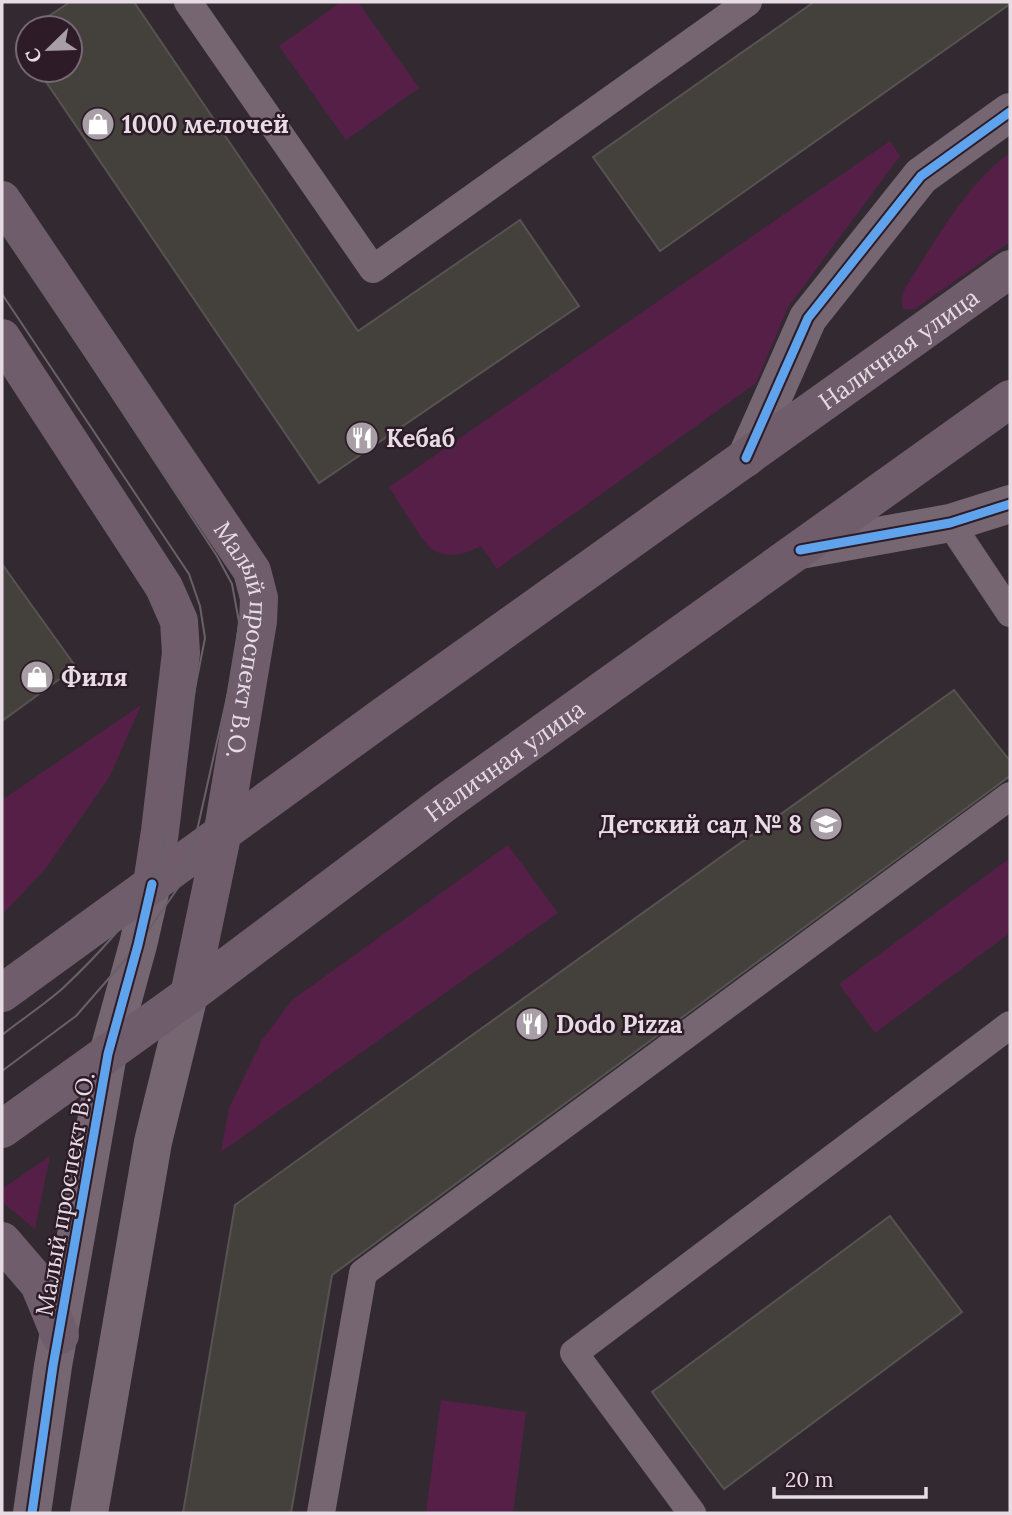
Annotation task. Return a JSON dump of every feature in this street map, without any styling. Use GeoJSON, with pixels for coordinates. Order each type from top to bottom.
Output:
{"type":"FeatureCollection","features":[{"type":"Feature","properties":{"kind":"main road","name":"Малый проспект В.О."},"geometry":{"type":"LineString","coordinates":[[2,200],[252,570],[259,598],[258,621],[222,835],[189,995]]}},
{"type":"Feature","properties":{"kind":"main road","name":"Наличная улица"},"geometry":{"type":"LineString","coordinates":[[2,993],[385,715],[1010,269]]}},
{"type":"Feature","properties":{"kind":"main road","name":"Малый проспект В.О."},"geometry":{"type":"LineString","coordinates":[[2,338],[164,587],[179,621],[181,653],[152,884]]}},
{"type":"Feature","properties":{"kind":"main road","name":"Наличная улица"},"geometry":{"type":"LineString","coordinates":[[2,1129],[189,995],[446,803],[1010,399]]}},
{"type":"Feature","properties":{"kind":"main road"},"geometry":{"type":"LineString","coordinates":[[2,1241],[39,1284],[60,1335]]}},
{"type":"Feature","properties":{"kind":"street"},"geometry":{"type":"LineString","coordinates":[[746,458],[808,318],[921,176],[1010,112]]}},
{"type":"Feature","properties":{"kind":"street"},"geometry":{"type":"LineString","coordinates":[[800,550],[950,523],[1010,504]]}},
{"type":"Feature","properties":{"kind":"street","name":"Малый проспект В.О."},"geometry":{"type":"LineString","coordinates":[[32,1513],[108,1054],[152,884]]}},
{"type":"Feature","properties":{"kind":"street","name":"Малый проспект В.О."},"geometry":{"type":"LineString","coordinates":[[89,1513],[153,1142],[189,995]]}},
{"type":"Feature","properties":{"kind":"lane"},"geometry":{"type":"LineString","coordinates":[[188,2],[373,269],[748,2]]}},
{"type":"Feature","properties":{"kind":"lane"},"geometry":{"type":"LineString","coordinates":[[950,523],[1010,613]]}},
{"type":"Feature","properties":{"kind":"lane"},"geometry":{"type":"LineString","coordinates":[[321,1513],[363,1273],[1010,796]]}},
{"type":"Feature","properties":{"kind":"lane"},"geometry":{"type":"LineString","coordinates":[[692,1513],[574,1353],[1010,1026]]}},
{"type":"Feature","properties":{"kind":"shaded area"},"geometry":{"type":"Polygon","coordinates":[[[341,2],[358,2],[419,88],[346,140],[279,46],[341,2]]]}},
{"type":"Feature","properties":{"kind":"shaded area"},"geometry":{"type":"Polygon","coordinates":[[[890,141],[900,156],[788,307],[756,383],[497,569],[481,546],[451,555],[439,553],[429,546],[389,487],[890,141]]]}},
{"type":"Feature","properties":{"kind":"shaded area"},"geometry":{"type":"Polygon","coordinates":[[[1010,153],[1010,242],[915,309],[904,310],[901,301],[905,288],[952,215],[979,181],[1010,153]]]}},
{"type":"Feature","properties":{"kind":"shaded area"},"geometry":{"type":"Polygon","coordinates":[[[141,705],[110,776],[46,868],[2,915],[2,800],[141,705]]]}},
{"type":"Feature","properties":{"kind":"shaded area"},"geometry":{"type":"Polygon","coordinates":[[[508,845],[558,913],[221,1152],[229,1108],[262,1040],[292,1000],[508,845]]]}},
{"type":"Feature","properties":{"kind":"shaded area"},"geometry":{"type":"Polygon","coordinates":[[[1010,858],[1010,933],[875,1033],[839,984],[1010,858]]]}},
{"type":"Feature","properties":{"kind":"shaded area"},"geometry":{"type":"Polygon","coordinates":[[[50,1156],[35,1229],[2,1202],[2,1189],[50,1156]]]}},
{"type":"Feature","properties":{"kind":"shaded area"},"geometry":{"type":"Polygon","coordinates":[[[441,1400],[526,1412],[513,1513],[426,1513],[441,1400]]]}},
{"type":"Feature","properties":{"kind":"building"},"geometry":{"type":"Polygon","coordinates":[[[70,2],[134,2],[358,331],[520,220],[579,306],[319,483],[48,84],[84,84],[84,14],[52,14],[70,2]]]}},
{"type":"Feature","properties":{"kind":"building"},"geometry":{"type":"Polygon","coordinates":[[[814,2],[1010,4],[660,251],[593,157],[814,2]]]}},
{"type":"Feature","properties":{"kind":"building"},"geometry":{"type":"Polygon","coordinates":[[[2,564],[76,667],[2,721],[2,564]]]}},
{"type":"Feature","properties":{"kind":"building"},"geometry":{"type":"Polygon","coordinates":[[[954,690],[1010,761],[1010,776],[332,1275],[291,1513],[183,1513],[235,1205],[954,690]]]}},
{"type":"Feature","properties":{"kind":"building"},"geometry":{"type":"Polygon","coordinates":[[[890,1216],[962,1312],[724,1489],[652,1392],[890,1216]]]}},
{"type":"Feature","properties":{"kind":"tram line"},"geometry":{"type":"LineString","coordinates":[[2,229],[217,556],[232,584],[239,622],[234,666],[187,875],[138,945],[76,1016],[2,1071]]}},
{"type":"Feature","properties":{"kind":"tram line"},"geometry":{"type":"LineString","coordinates":[[2,294],[189,574],[200,606],[205,638],[158,876],[127,920],[88,963],[56,994],[2,1035]]}},
{"type":"Feature","properties":{"kind":"cycle path"},"geometry":{"type":"LineString","coordinates":[[746,458],[808,318],[921,176],[1010,112]]}},
{"type":"Feature","properties":{"kind":"cycle path"},"geometry":{"type":"LineString","coordinates":[[800,550],[950,523],[1010,504]]}},
{"type":"Feature","properties":{"kind":"cycle path"},"geometry":{"type":"LineString","coordinates":[[32,1513],[53,1366],[108,1054],[152,884]]}},
{"type":"Feature","properties":{"kind":"place","name":"1000 мелочей"},"geometry":{"type":"Point","coordinates":[98,124]}},
{"type":"Feature","properties":{"kind":"place","name":"Кебаб"},"geometry":{"type":"Point","coordinates":[362,438]}},
{"type":"Feature","properties":{"kind":"place","name":"Филя"},"geometry":{"type":"Point","coordinates":[37,677]}},
{"type":"Feature","properties":{"kind":"place","name":"Детский сад № 8"},"geometry":{"type":"Point","coordinates":[826,824]}},
{"type":"Feature","properties":{"kind":"place","name":"Dodo Pizza"},"geometry":{"type":"Point","coordinates":[532,1024]}}]}
